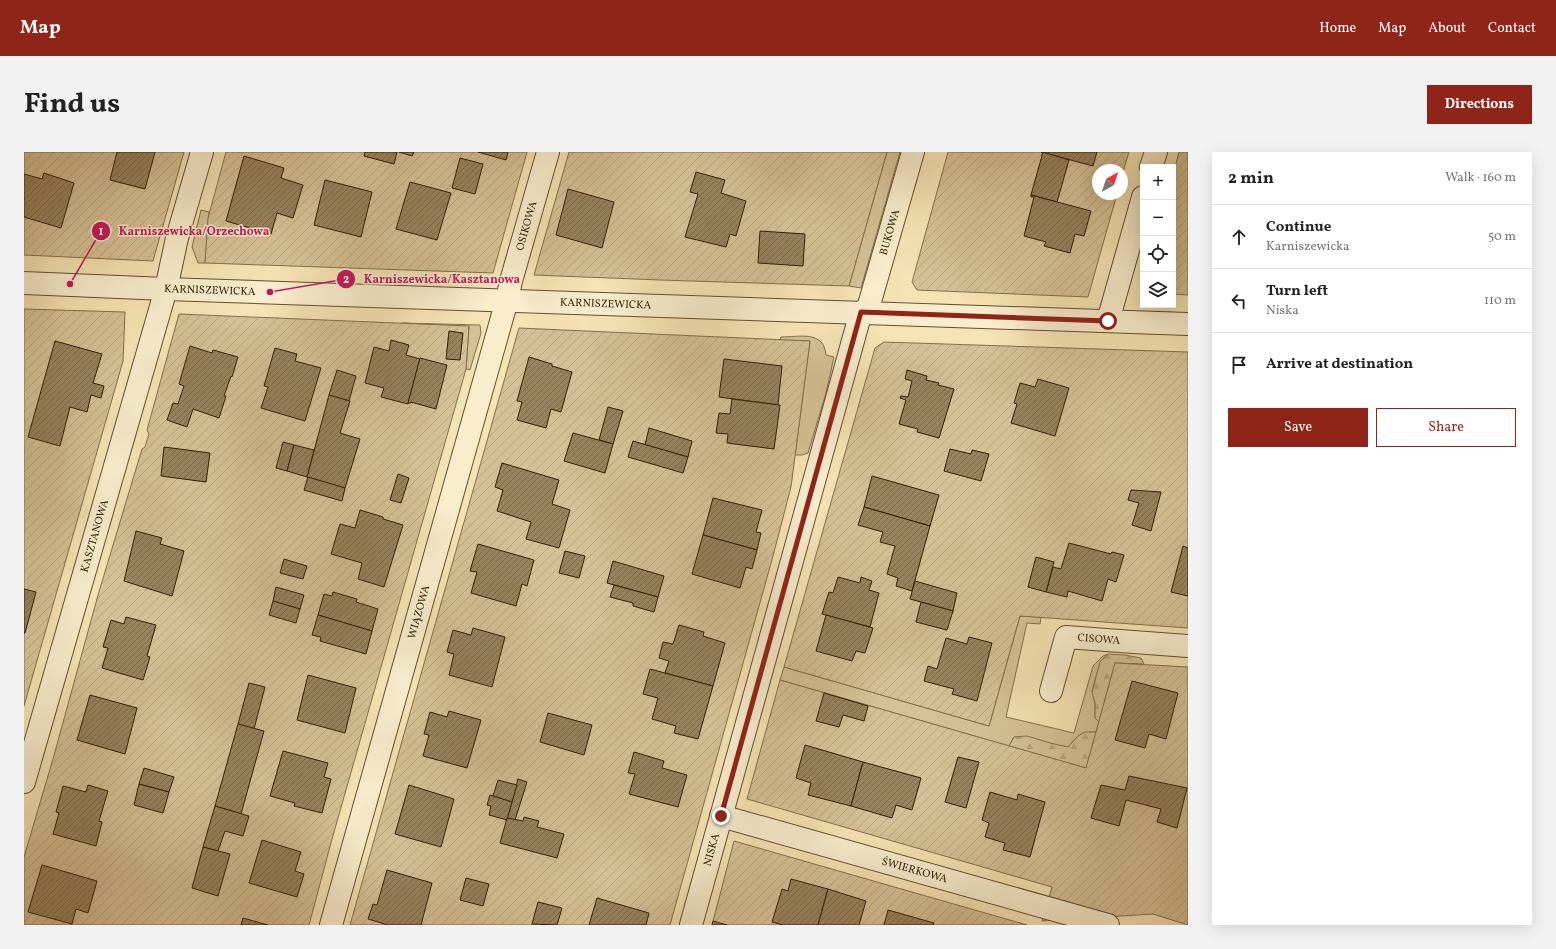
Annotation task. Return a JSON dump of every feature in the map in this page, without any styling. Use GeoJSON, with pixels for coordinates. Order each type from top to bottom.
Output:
{"type":"FeatureCollection","features":[{"type":"Feature","properties":{"kind":"street","name":"KASZTANOWA"},"geometry":{"type":"LineString","coordinates":[[24,782],[166,290],[177,238],[202,152]]}},
{"type":"Feature","properties":{"kind":"street","name":"OSIKOWA"},"geometry":{"type":"LineString","coordinates":[[507,300],[511,281],[548,152]]}},
{"type":"Feature","properties":{"kind":"street","name":"BUKOWA"},"geometry":{"type":"LineString","coordinates":[[864,312],[913,152]]}},
{"type":"Feature","properties":{"kind":"street"},"geometry":{"type":"LineString","coordinates":[[1153,164],[1156,152]]}},
{"type":"Feature","properties":{"kind":"street"},"geometry":{"type":"LineString","coordinates":[[1108,321],[1142,200]]}},
{"type":"Feature","properties":{"kind":"street","name":"KARNISZEWICKA"},"geometry":{"type":"LineString","coordinates":[[24,283],[166,290],[507,300],[1188,324]]}},
{"type":"Feature","properties":{"kind":"street","name":"WIĄZOWA"},"geometry":{"type":"LineString","coordinates":[[331,925],[507,300]]}},
{"type":"Feature","properties":{"kind":"street","name":"NISKA"},"geometry":{"type":"LineString","coordinates":[[691,925],[864,312]]}},
{"type":"Feature","properties":{"kind":"street","name":"CISOWA"},"geometry":{"type":"LineString","coordinates":[[1051,691],[1066,637],[1188,646]]}},
{"type":"Feature","properties":{"kind":"street","name":"ŚWIERKOWA"},"geometry":{"type":"LineString","coordinates":[[721,816],[1108,925]]}},
{"type":"Feature","properties":{"kind":"green space"},"geometry":{"type":"Polygon","coordinates":[[[24,152],[184,152],[153,261],[24,255],[24,152]]]}},
{"type":"Feature","properties":{"kind":"green space"},"geometry":{"type":"Polygon","coordinates":[[[226,152],[527,152],[493,273],[205,263],[208,218],[226,152]]]}},
{"type":"Feature","properties":{"kind":"green space"},"geometry":{"type":"Polygon","coordinates":[[[569,152],[887,152],[849,286],[534,275],[569,152]]]}},
{"type":"Feature","properties":{"kind":"green space"},"geometry":{"type":"Polygon","coordinates":[[[887,152],[900,152],[861,288],[849,286],[887,152]]]}},
{"type":"Feature","properties":{"kind":"green space"},"geometry":{"type":"Polygon","coordinates":[[[948,152],[1129,152],[1125,164],[1092,164],[1092,200],[1115,200],[1088,297],[917,290],[912,282],[948,152]]]}},
{"type":"Feature","properties":{"kind":"green space"},"geometry":{"type":"Polygon","coordinates":[[[1179,152],[1188,152],[1188,295],[1176,294],[1176,164],[1179,152]]]}},
{"type":"Feature","properties":{"kind":"green space"},"geometry":{"type":"Polygon","coordinates":[[[201,210],[209,212],[205,263],[198,263],[192,247],[201,210]]]}},
{"type":"Feature","properties":{"kind":"green space"},"geometry":{"type":"Polygon","coordinates":[[[24,309],[125,312],[123,361],[24,706],[24,309]]]}},
{"type":"Feature","properties":{"kind":"green space"},"geometry":{"type":"Polygon","coordinates":[[[179,314],[469,326],[466,369],[332,839],[309,925],[24,925],[24,857],[53,759],[98,595],[142,449],[145,447],[149,434],[147,430],[179,314]]]}},
{"type":"Feature","properties":{"kind":"green space"},"geometry":{"type":"Polygon","coordinates":[[[402,323],[480,325],[481,333],[470,370],[466,369],[469,327],[402,323]]]}},
{"type":"Feature","properties":{"kind":"green space"},"geometry":{"type":"Polygon","coordinates":[[[519,328],[810,341],[791,487],[670,925],[350,925],[519,328]]]}},
{"type":"Feature","properties":{"kind":"green space"},"geometry":{"type":"Polygon","coordinates":[[[803,336],[816,338],[824,347],[826,355],[834,357],[826,393],[808,453],[802,455],[795,455],[810,341],[780,340],[781,337],[803,336]]]}},
{"type":"Feature","properties":{"kind":"green space"},"geometry":{"type":"Polygon","coordinates":[[[884,342],[1188,352],[1188,628],[1020,616],[989,726],[784,667],[875,348],[884,342]]]}},
{"type":"Feature","properties":{"kind":"green space"},"geometry":{"type":"Polygon","coordinates":[[[1020,616],[1041,617],[1040,624],[1027,623],[1006,717],[1074,733],[1093,666],[1103,656],[1108,654],[1100,663],[1092,691],[1095,703],[1095,718],[1099,722],[1096,732],[1080,735],[1068,747],[1014,737],[1009,746],[780,680],[784,667],[989,726],[1020,616]]]}},
{"type":"Feature","properties":{"kind":"green space"},"geometry":{"type":"Polygon","coordinates":[[[1108,654],[1141,658],[1144,664],[1115,663],[1099,722],[1095,718],[1095,703],[1092,692],[1100,662],[1108,654]]]}},
{"type":"Feature","properties":{"kind":"green space"},"geometry":{"type":"Polygon","coordinates":[[[1115,663],[1188,667],[1188,925],[1153,914],[1042,921],[1052,887],[747,799],[780,680],[1086,768],[1115,663]]]}},
{"type":"Feature","properties":{"kind":"green space"},"geometry":{"type":"Polygon","coordinates":[[[1085,732],[1096,732],[1086,768],[1009,746],[1014,737],[1027,736],[1068,747],[1078,736],[1085,732]]]}},
{"type":"Feature","properties":{"kind":"green space"},"geometry":{"type":"Polygon","coordinates":[[[734,841],[1027,925],[712,925],[734,841]]]}},
{"type":"Feature","properties":{"kind":"building"},"geometry":{"type":"Polygon","coordinates":[[[117,152],[155,152],[145,189],[110,180],[117,152]]]}},
{"type":"Feature","properties":{"kind":"building"},"geometry":{"type":"Polygon","coordinates":[[[365,152],[397,152],[394,164],[364,156],[365,152]]]}},
{"type":"Feature","properties":{"kind":"building"},"geometry":{"type":"Polygon","coordinates":[[[399,152],[414,152],[412,156],[399,152]]]}},
{"type":"Feature","properties":{"kind":"building"},"geometry":{"type":"Polygon","coordinates":[[[478,152],[508,152],[506,160],[478,152]]]}},
{"type":"Feature","properties":{"kind":"building"},"geometry":{"type":"Polygon","coordinates":[[[1041,152],[1097,152],[1092,166],[1041,152]]]}},
{"type":"Feature","properties":{"kind":"building"},"geometry":{"type":"Polygon","coordinates":[[[1043,152],[1069,160],[1057,202],[1031,195],[1043,152]]]}},
{"type":"Feature","properties":{"kind":"building"},"geometry":{"type":"Polygon","coordinates":[[[244,156],[284,168],[281,178],[303,185],[293,218],[277,213],[271,234],[226,221],[244,156]]]}},
{"type":"Feature","properties":{"kind":"building"},"geometry":{"type":"Polygon","coordinates":[[[460,158],[483,164],[475,194],[452,188],[460,158]]]}},
{"type":"Feature","properties":{"kind":"building"},"geometry":{"type":"Polygon","coordinates":[[[696,172],[725,180],[721,193],[746,201],[736,236],[730,234],[726,247],[685,237],[698,194],[690,192],[696,172]]]}},
{"type":"Feature","properties":{"kind":"building"},"geometry":{"type":"Polygon","coordinates":[[[44,173],[74,183],[61,228],[24,217],[24,174],[42,179],[44,173]]]}},
{"type":"Feature","properties":{"kind":"building"},"geometry":{"type":"Polygon","coordinates":[[[325,180],[372,192],[361,237],[314,225],[325,180]]]}},
{"type":"Feature","properties":{"kind":"building"},"geometry":{"type":"Polygon","coordinates":[[[410,182],[451,193],[437,240],[396,229],[410,182]]]}},
{"type":"Feature","properties":{"kind":"building"},"geometry":{"type":"Polygon","coordinates":[[[568,189],[614,202],[602,248],[556,235],[568,189]]]}},
{"type":"Feature","properties":{"kind":"building"},"geometry":{"type":"Polygon","coordinates":[[[1031,195],[1091,211],[1084,236],[1075,234],[1070,253],[1044,246],[1046,242],[1024,236],[1034,197],[1031,197],[1031,195]]]}},
{"type":"Feature","properties":{"kind":"building"},"geometry":{"type":"Polygon","coordinates":[[[760,231],[805,234],[803,266],[758,263],[760,231]]]}},
{"type":"Feature","properties":{"kind":"building"},"geometry":{"type":"Polygon","coordinates":[[[449,331],[463,333],[460,360],[446,359],[449,331]]]}},
{"type":"Feature","properties":{"kind":"building"},"geometry":{"type":"Polygon","coordinates":[[[391,340],[409,345],[406,355],[420,359],[408,404],[381,397],[384,388],[365,383],[374,347],[389,351],[391,340]]]}},
{"type":"Feature","properties":{"kind":"building"},"geometry":{"type":"Polygon","coordinates":[[[55,341],[102,354],[93,383],[104,386],[101,398],[91,395],[87,412],[70,407],[60,446],[28,437],[55,341]]]}},
{"type":"Feature","properties":{"kind":"building"},"geometry":{"type":"Polygon","coordinates":[[[190,346],[212,353],[213,350],[238,357],[224,396],[226,396],[219,418],[193,409],[187,427],[167,420],[173,403],[178,404],[184,386],[179,384],[190,346]]]}},
{"type":"Feature","properties":{"kind":"building"},"geometry":{"type":"Polygon","coordinates":[[[275,348],[297,354],[295,361],[321,368],[305,421],[261,408],[268,387],[264,386],[275,348]]]}},
{"type":"Feature","properties":{"kind":"building"},"geometry":{"type":"Polygon","coordinates":[[[529,357],[572,372],[561,412],[551,409],[546,428],[517,420],[522,402],[517,401],[529,357]]]}},
{"type":"Feature","properties":{"kind":"building"},"geometry":{"type":"Polygon","coordinates":[[[420,358],[447,365],[436,409],[411,402],[408,403],[420,358]]]}},
{"type":"Feature","properties":{"kind":"building"},"geometry":{"type":"Polygon","coordinates":[[[724,359],[782,366],[778,405],[719,397],[724,359]]]}},
{"type":"Feature","properties":{"kind":"building"},"geometry":{"type":"Polygon","coordinates":[[[337,370],[356,376],[349,401],[329,395],[337,370]]]}},
{"type":"Feature","properties":{"kind":"building"},"geometry":{"type":"Polygon","coordinates":[[[907,370],[927,376],[926,380],[939,383],[938,385],[954,389],[939,438],[917,432],[918,429],[899,424],[906,400],[900,398],[901,396],[908,397],[912,381],[905,379],[907,370]]]}},
{"type":"Feature","properties":{"kind":"building"},"geometry":{"type":"Polygon","coordinates":[[[1038,379],[1069,388],[1055,436],[1011,423],[1017,404],[1014,403],[1020,383],[1035,387],[1038,379]]]}},
{"type":"Feature","properties":{"kind":"building"},"geometry":{"type":"Polygon","coordinates":[[[329,395],[350,401],[340,433],[360,439],[345,488],[307,477],[329,395]]]}},
{"type":"Feature","properties":{"kind":"building"},"geometry":{"type":"Polygon","coordinates":[[[732,399],[780,405],[774,449],[727,443],[728,434],[716,433],[719,413],[730,414],[732,399]]]}},
{"type":"Feature","properties":{"kind":"building"},"geometry":{"type":"Polygon","coordinates":[[[608,407],[623,411],[613,444],[599,440],[608,407]]]}},
{"type":"Feature","properties":{"kind":"building"},"geometry":{"type":"Polygon","coordinates":[[[649,428],[692,441],[688,457],[645,445],[649,428]]]}},
{"type":"Feature","properties":{"kind":"building"},"geometry":{"type":"Polygon","coordinates":[[[573,433],[613,444],[605,473],[564,461],[573,433]]]}},
{"type":"Feature","properties":{"kind":"building"},"geometry":{"type":"Polygon","coordinates":[[[633,441],[688,457],[683,473],[628,457],[633,441]]]}},
{"type":"Feature","properties":{"kind":"building"},"geometry":{"type":"Polygon","coordinates":[[[283,442],[294,445],[287,471],[276,468],[283,442]]]}},
{"type":"Feature","properties":{"kind":"building"},"geometry":{"type":"Polygon","coordinates":[[[294,445],[314,450],[307,477],[287,471],[294,445]]]}},
{"type":"Feature","properties":{"kind":"building"},"geometry":{"type":"Polygon","coordinates":[[[164,447],[210,453],[206,482],[161,476],[164,447]]]}},
{"type":"Feature","properties":{"kind":"building"},"geometry":{"type":"Polygon","coordinates":[[[950,449],[971,454],[972,450],[989,454],[981,481],[944,471],[950,449]]]}},
{"type":"Feature","properties":{"kind":"building"},"geometry":{"type":"Polygon","coordinates":[[[502,463],[559,480],[552,504],[570,510],[559,548],[526,539],[531,522],[497,511],[503,490],[495,487],[502,463]]]}},
{"type":"Feature","properties":{"kind":"building"},"geometry":{"type":"Polygon","coordinates":[[[398,474],[409,478],[401,503],[390,500],[398,474]]]}},
{"type":"Feature","properties":{"kind":"building"},"geometry":{"type":"Polygon","coordinates":[[[872,476],[939,495],[930,526],[864,507],[872,476]]]}},
{"type":"Feature","properties":{"kind":"building"},"geometry":{"type":"Polygon","coordinates":[[[308,477],[345,488],[342,501],[304,490],[308,477]]]}},
{"type":"Feature","properties":{"kind":"building"},"geometry":{"type":"Polygon","coordinates":[[[1131,490],[1161,492],[1151,531],[1132,525],[1139,503],[1128,500],[1131,490]]]}},
{"type":"Feature","properties":{"kind":"building"},"geometry":{"type":"Polygon","coordinates":[[[713,498],[762,510],[756,532],[761,533],[757,550],[703,535],[713,498]]]}},
{"type":"Feature","properties":{"kind":"building"},"geometry":{"type":"Polygon","coordinates":[[[864,507],[930,526],[912,591],[896,586],[898,578],[887,574],[895,546],[880,542],[883,532],[858,525],[864,507]]]}},
{"type":"Feature","properties":{"kind":"building"},"geometry":{"type":"Polygon","coordinates":[[[360,510],[403,525],[384,587],[358,579],[362,563],[331,554],[340,524],[355,528],[360,510]]]}},
{"type":"Feature","properties":{"kind":"building"},"geometry":{"type":"Polygon","coordinates":[[[136,531],[162,538],[160,544],[184,551],[172,596],[124,581],[136,531]]]}},
{"type":"Feature","properties":{"kind":"building"},"geometry":{"type":"Polygon","coordinates":[[[703,535],[757,550],[752,569],[746,567],[740,588],[692,574],[703,535]]]}},
{"type":"Feature","properties":{"kind":"building"},"geometry":{"type":"Polygon","coordinates":[[[1069,543],[1111,554],[1112,552],[1124,555],[1116,582],[1108,579],[1102,601],[1068,591],[1067,597],[1046,592],[1053,567],[1061,569],[1069,543]]]}},
{"type":"Feature","properties":{"kind":"building"},"geometry":{"type":"Polygon","coordinates":[[[478,544],[534,560],[527,586],[522,584],[516,606],[471,593],[477,572],[470,571],[478,544]]]}},
{"type":"Feature","properties":{"kind":"building"},"geometry":{"type":"Polygon","coordinates":[[[1183,546],[1188,548],[1188,596],[1171,592],[1183,546]]]}},
{"type":"Feature","properties":{"kind":"building"},"geometry":{"type":"Polygon","coordinates":[[[565,551],[585,556],[579,578],[559,573],[565,551]]]}},
{"type":"Feature","properties":{"kind":"building"},"geometry":{"type":"Polygon","coordinates":[[[1036,557],[1054,562],[1046,592],[1028,587],[1036,557]]]}},
{"type":"Feature","properties":{"kind":"building"},"geometry":{"type":"Polygon","coordinates":[[[284,559],[307,566],[303,579],[280,573],[284,559]]]}},
{"type":"Feature","properties":{"kind":"building"},"geometry":{"type":"Polygon","coordinates":[[[613,561],[664,576],[658,597],[607,583],[613,561]]]}},
{"type":"Feature","properties":{"kind":"building"},"geometry":{"type":"Polygon","coordinates":[[[838,577],[860,583],[861,577],[872,581],[869,590],[879,593],[870,627],[822,614],[829,592],[833,593],[838,577]]]}},
{"type":"Feature","properties":{"kind":"building"},"geometry":{"type":"Polygon","coordinates":[[[915,581],[957,593],[953,611],[910,599],[915,581]]]}},
{"type":"Feature","properties":{"kind":"building"},"geometry":{"type":"Polygon","coordinates":[[[614,585],[658,597],[654,612],[633,606],[633,603],[610,597],[614,585]]]}},
{"type":"Feature","properties":{"kind":"building"},"geometry":{"type":"Polygon","coordinates":[[[276,587],[304,595],[300,609],[273,601],[276,587]]]}},
{"type":"Feature","properties":{"kind":"building"},"geometry":{"type":"Polygon","coordinates":[[[24,589],[36,592],[25,633],[24,633],[24,589]]]}},
{"type":"Feature","properties":{"kind":"building"},"geometry":{"type":"Polygon","coordinates":[[[333,592],[357,599],[356,602],[378,609],[372,631],[318,615],[324,594],[332,596],[333,592]]]}},
{"type":"Feature","properties":{"kind":"building"},"geometry":{"type":"Polygon","coordinates":[[[273,601],[300,609],[296,623],[269,615],[273,601]]]}},
{"type":"Feature","properties":{"kind":"building"},"geometry":{"type":"Polygon","coordinates":[[[921,602],[953,611],[947,630],[916,622],[921,602]]]}},
{"type":"Feature","properties":{"kind":"building"},"geometry":{"type":"Polygon","coordinates":[[[318,615],[372,631],[366,654],[320,641],[321,637],[312,635],[318,615]]]}},
{"type":"Feature","properties":{"kind":"building"},"geometry":{"type":"Polygon","coordinates":[[[826,615],[873,628],[865,653],[856,651],[852,661],[816,651],[826,615]]]}},
{"type":"Feature","properties":{"kind":"building"},"geometry":{"type":"Polygon","coordinates":[[[126,617],[156,625],[147,656],[150,657],[143,680],[102,668],[108,648],[103,647],[111,620],[124,624],[126,617]]]}},
{"type":"Feature","properties":{"kind":"building"},"geometry":{"type":"Polygon","coordinates":[[[679,625],[704,632],[703,636],[725,643],[713,686],[665,673],[669,661],[659,658],[663,642],[673,644],[679,625]]]}},
{"type":"Feature","properties":{"kind":"building"},"geometry":{"type":"Polygon","coordinates":[[[473,628],[505,637],[492,687],[449,675],[454,654],[447,652],[453,630],[471,635],[473,628]]]}},
{"type":"Feature","properties":{"kind":"building"},"geometry":{"type":"Polygon","coordinates":[[[969,637],[992,643],[977,701],[952,694],[954,689],[924,681],[928,666],[937,669],[946,638],[967,644],[969,637]]]}},
{"type":"Feature","properties":{"kind":"building"},"geometry":{"type":"Polygon","coordinates":[[[650,669],[713,686],[698,739],[674,733],[676,726],[652,719],[658,698],[643,694],[650,669]]]}},
{"type":"Feature","properties":{"kind":"building"},"geometry":{"type":"Polygon","coordinates":[[[308,675],[356,688],[345,733],[297,720],[308,675]]]}},
{"type":"Feature","properties":{"kind":"building"},"geometry":{"type":"Polygon","coordinates":[[[1132,681],[1178,693],[1166,739],[1149,734],[1145,748],[1115,740],[1132,681]]]}},
{"type":"Feature","properties":{"kind":"building"},"geometry":{"type":"Polygon","coordinates":[[[249,683],[265,687],[254,729],[238,724],[249,683]]]}},
{"type":"Feature","properties":{"kind":"building"},"geometry":{"type":"Polygon","coordinates":[[[824,693],[868,706],[864,721],[843,715],[839,727],[816,721],[824,693]]]}},
{"type":"Feature","properties":{"kind":"building"},"geometry":{"type":"Polygon","coordinates":[[[90,695],[137,708],[125,754],[77,740],[90,695]]]}},
{"type":"Feature","properties":{"kind":"building"},"geometry":{"type":"Polygon","coordinates":[[[449,711],[481,720],[467,768],[423,756],[429,735],[424,734],[430,712],[447,717],[449,711]]]}},
{"type":"Feature","properties":{"kind":"building"},"geometry":{"type":"Polygon","coordinates":[[[548,713],[592,725],[584,755],[540,742],[548,713]]]}},
{"type":"Feature","properties":{"kind":"building"},"geometry":{"type":"Polygon","coordinates":[[[238,724],[264,731],[241,814],[215,806],[238,724]]]}},
{"type":"Feature","properties":{"kind":"building"},"geometry":{"type":"Polygon","coordinates":[[[805,745],[863,762],[851,806],[808,795],[811,783],[796,778],[805,745]]]}},
{"type":"Feature","properties":{"kind":"building"},"geometry":{"type":"Polygon","coordinates":[[[283,751],[328,763],[324,777],[331,779],[322,813],[294,806],[295,803],[270,796],[283,751]]]}},
{"type":"Feature","properties":{"kind":"building"},"geometry":{"type":"Polygon","coordinates":[[[634,752],[664,761],[662,768],[687,775],[678,807],[629,794],[635,774],[628,773],[634,752]]]}},
{"type":"Feature","properties":{"kind":"building"},"geometry":{"type":"Polygon","coordinates":[[[958,757],[979,762],[966,808],[945,802],[958,757]]]}},
{"type":"Feature","properties":{"kind":"building"},"geometry":{"type":"Polygon","coordinates":[[[863,762],[921,778],[912,810],[896,805],[892,818],[851,806],[863,762]]]}},
{"type":"Feature","properties":{"kind":"building"},"geometry":{"type":"Polygon","coordinates":[[[144,768],[174,777],[169,792],[139,784],[144,768]]]}},
{"type":"Feature","properties":{"kind":"building"},"geometry":{"type":"Polygon","coordinates":[[[1129,776],[1187,788],[1177,828],[1157,822],[1161,809],[1126,800],[1119,826],[1091,818],[1101,785],[1125,790],[1129,776]]]}},
{"type":"Feature","properties":{"kind":"building"},"geometry":{"type":"Polygon","coordinates":[[[518,779],[527,782],[515,820],[507,818],[518,779]]]}},
{"type":"Feature","properties":{"kind":"building"},"geometry":{"type":"Polygon","coordinates":[[[498,780],[517,785],[512,802],[493,796],[498,780]]]}},
{"type":"Feature","properties":{"kind":"building"},"geometry":{"type":"Polygon","coordinates":[[[139,784],[169,792],[163,813],[134,805],[139,784]]]}},
{"type":"Feature","properties":{"kind":"building"},"geometry":{"type":"Polygon","coordinates":[[[88,785],[108,791],[99,821],[102,822],[96,846],[53,834],[59,813],[56,812],[63,786],[86,792],[88,785]]]}},
{"type":"Feature","properties":{"kind":"building"},"geometry":{"type":"Polygon","coordinates":[[[409,785],[454,799],[441,847],[395,834],[409,785]]]}},
{"type":"Feature","properties":{"kind":"building"},"geometry":{"type":"Polygon","coordinates":[[[990,792],[1017,800],[1018,794],[1045,802],[1030,857],[1003,850],[1005,843],[985,837],[989,823],[982,820],[990,792]]]}},
{"type":"Feature","properties":{"kind":"building"},"geometry":{"type":"Polygon","coordinates":[[[490,795],[512,802],[507,820],[489,815],[491,806],[487,805],[490,795]]]}},
{"type":"Feature","properties":{"kind":"building"},"geometry":{"type":"Polygon","coordinates":[[[215,806],[249,816],[243,836],[225,831],[218,851],[203,847],[215,806]]]}},
{"type":"Feature","properties":{"kind":"building"},"geometry":{"type":"Polygon","coordinates":[[[524,817],[539,821],[537,827],[564,834],[557,858],[500,843],[507,818],[523,821],[524,817]]]}},
{"type":"Feature","properties":{"kind":"building"},"geometry":{"type":"Polygon","coordinates":[[[262,840],[301,852],[295,871],[304,874],[297,897],[249,883],[262,840]]]}},
{"type":"Feature","properties":{"kind":"building"},"geometry":{"type":"Polygon","coordinates":[[[203,847],[230,854],[218,896],[192,888],[203,847]]]}},
{"type":"Feature","properties":{"kind":"building"},"geometry":{"type":"Polygon","coordinates":[[[42,865],[97,881],[88,913],[76,909],[72,924],[28,912],[42,865]]]}},
{"type":"Feature","properties":{"kind":"building"},"geometry":{"type":"Polygon","coordinates":[[[387,870],[432,883],[421,925],[388,925],[368,919],[373,904],[377,905],[387,870]]]}},
{"type":"Feature","properties":{"kind":"building"},"geometry":{"type":"Polygon","coordinates":[[[466,878],[489,884],[483,906],[460,900],[466,878]]]}},
{"type":"Feature","properties":{"kind":"building"},"geometry":{"type":"Polygon","coordinates":[[[791,879],[828,889],[818,925],[783,925],[772,922],[782,889],[788,891],[791,879]]]}},
{"type":"Feature","properties":{"kind":"building"},"geometry":{"type":"Polygon","coordinates":[[[828,889],[866,901],[859,925],[818,925],[828,889]]]}},
{"type":"Feature","properties":{"kind":"building"},"geometry":{"type":"Polygon","coordinates":[[[597,898],[649,913],[646,925],[589,925],[597,898]]]}},
{"type":"Feature","properties":{"kind":"building"},"geometry":{"type":"Polygon","coordinates":[[[538,902],[562,908],[557,925],[532,924],[538,902]]]}},
{"type":"Feature","properties":{"kind":"building"},"geometry":{"type":"Polygon","coordinates":[[[888,910],[934,923],[933,925],[884,925],[888,910]]]}},
{"type":"Feature","properties":{"kind":"building"},"geometry":{"type":"Polygon","coordinates":[[[243,918],[268,925],[241,925],[243,918]]]}},
{"type":"Feature","properties":{"kind":"building"},"geometry":{"type":"Polygon","coordinates":[[[713,921],[727,925],[712,925],[713,921]]]}},
{"type":"Feature","properties":{"kind":"place","name":"Karniszewicka/Orzechowa"},"geometry":{"type":"Point","coordinates":[70,284]}},
{"type":"Feature","properties":{"kind":"place","name":"Karniszewicka/Kasztanowa"},"geometry":{"type":"Point","coordinates":[270,292]}},
{"type":"Feature","properties":{"kind":"route"},"geometry":{"type":"LineString","coordinates":[[721,816],[848,354],[861,312],[1108,321]]}}]}
